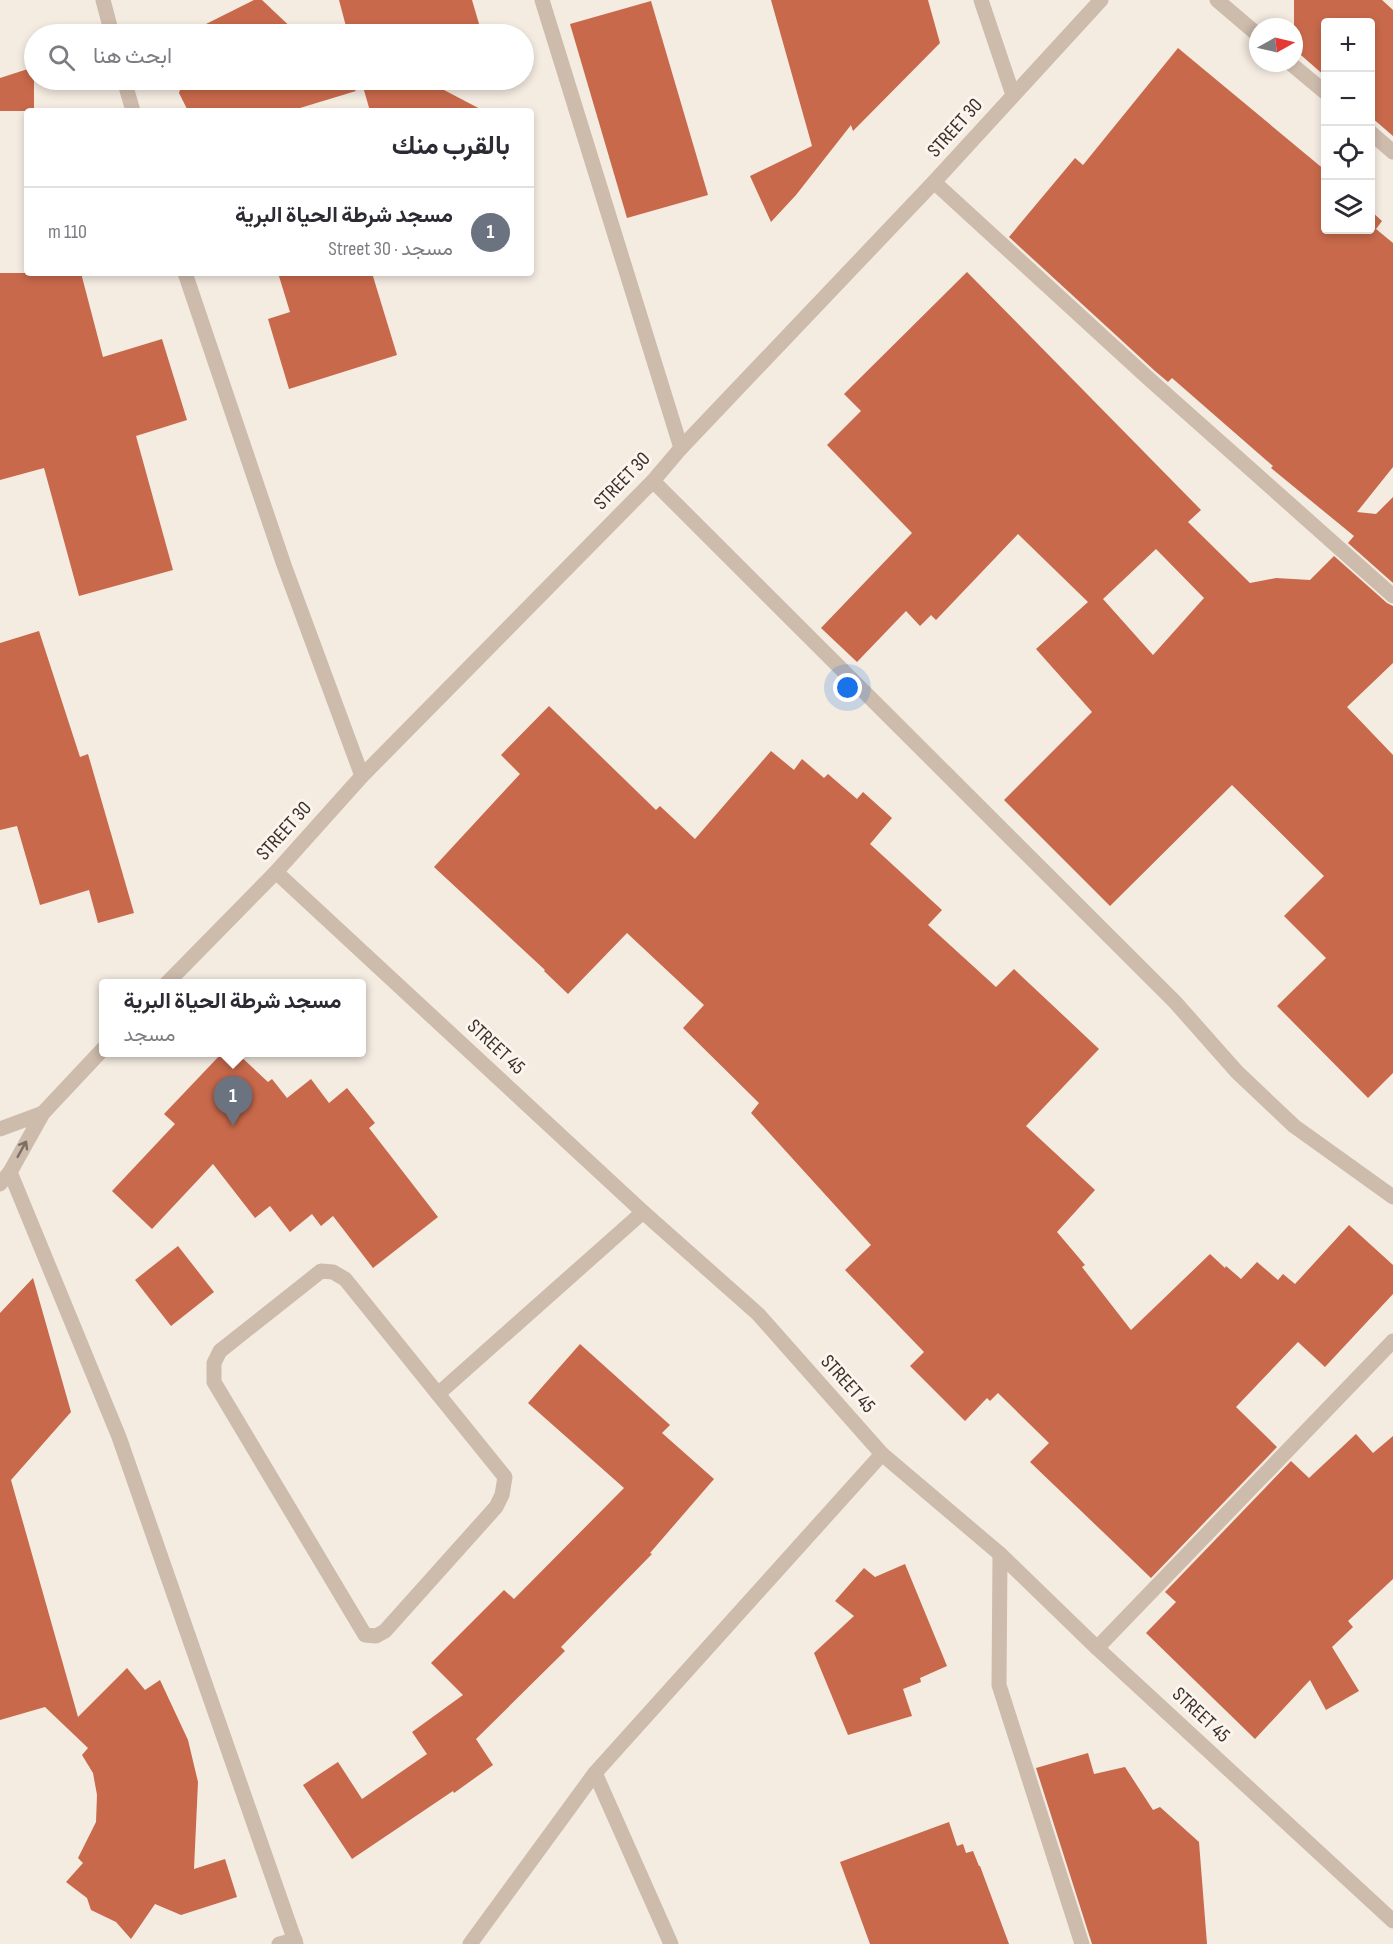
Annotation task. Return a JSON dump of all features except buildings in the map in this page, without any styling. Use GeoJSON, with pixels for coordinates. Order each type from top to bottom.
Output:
{"type":"FeatureCollection","features":[{"type":"Feature","properties":{"kind":"street"},"geometry":{"type":"LineString","coordinates":[[103,0],[109,24]]}},
{"type":"Feature","properties":{"kind":"street"},"geometry":{"type":"LineString","coordinates":[[542,0],[681,448]]}},
{"type":"Feature","properties":{"kind":"street"},"geometry":{"type":"LineString","coordinates":[[981,0],[1013,95]]}},
{"type":"Feature","properties":{"kind":"street","name":"STREET 30"},"geometry":{"type":"LineString","coordinates":[[171,979],[276,872],[362,776],[653,481],[681,448],[934,182],[1101,0]]}},
{"type":"Feature","properties":{"kind":"street"},"geometry":{"type":"LineString","coordinates":[[1217,0],[1249,27]]}},
{"type":"Feature","properties":{"kind":"street"},"geometry":{"type":"LineString","coordinates":[[1301,72],[1321,89]]}},
{"type":"Feature","properties":{"kind":"street"},"geometry":{"type":"LineString","coordinates":[[127,90],[132,108]]}},
{"type":"Feature","properties":{"kind":"street"},"geometry":{"type":"LineString","coordinates":[[1375,136],[1393,152]]}},
{"type":"Feature","properties":{"kind":"street"},"geometry":{"type":"LineString","coordinates":[[934,182],[1148,378],[1393,596]]}},
{"type":"Feature","properties":{"kind":"street"},"geometry":{"type":"LineString","coordinates":[[186,276],[284,565],[362,776]]}},
{"type":"Feature","properties":{"kind":"street"},"geometry":{"type":"LineString","coordinates":[[653,481],[1175,1002],[1237,1072],[1294,1126],[1393,1197]]}},
{"type":"Feature","properties":{"kind":"street","name":"STREET 45"},"geometry":{"type":"LineString","coordinates":[[276,872],[643,1212],[758,1314],[882,1455],[1000,1554],[1097,1648],[1393,1921]]}},
{"type":"Feature","properties":{"kind":"street"},"geometry":{"type":"LineString","coordinates":[[0,1184],[10,1172],[43,1113],[99,1053]]}},
{"type":"Feature","properties":{"kind":"street"},"geometry":{"type":"LineString","coordinates":[[0,1129],[43,1113]]}},
{"type":"Feature","properties":{"kind":"street"},"geometry":{"type":"LineString","coordinates":[[10,1172],[119,1437],[295,1942],[279,1944]]}},
{"type":"Feature","properties":{"kind":"street"},"geometry":{"type":"LineString","coordinates":[[438,1394],[643,1212]]}},
{"type":"Feature","properties":{"kind":"street"},"geometry":{"type":"LineString","coordinates":[[321,1271],[333,1272],[345,1279],[438,1394],[506,1477],[502,1495],[496,1507],[385,1631],[376,1636],[365,1635],[214,1382],[214,1363],[220,1351],[321,1271]]}},
{"type":"Feature","properties":{"kind":"street"},"geometry":{"type":"LineString","coordinates":[[1097,1648],[1393,1341]]}},
{"type":"Feature","properties":{"kind":"street"},"geometry":{"type":"LineString","coordinates":[[470,1944],[595,1773],[882,1455]]}},
{"type":"Feature","properties":{"kind":"street"},"geometry":{"type":"LineString","coordinates":[[1000,1554],[999,1685],[1082,1944]]}},
{"type":"Feature","properties":{"kind":"street"},"geometry":{"type":"LineString","coordinates":[[595,1773],[671,1944]]}},
{"type":"Feature","properties":{"kind":"place","name":"مسجد شرطة الحياة البرية"},"geometry":{"type":"Point","coordinates":[233,1126]}}]}
